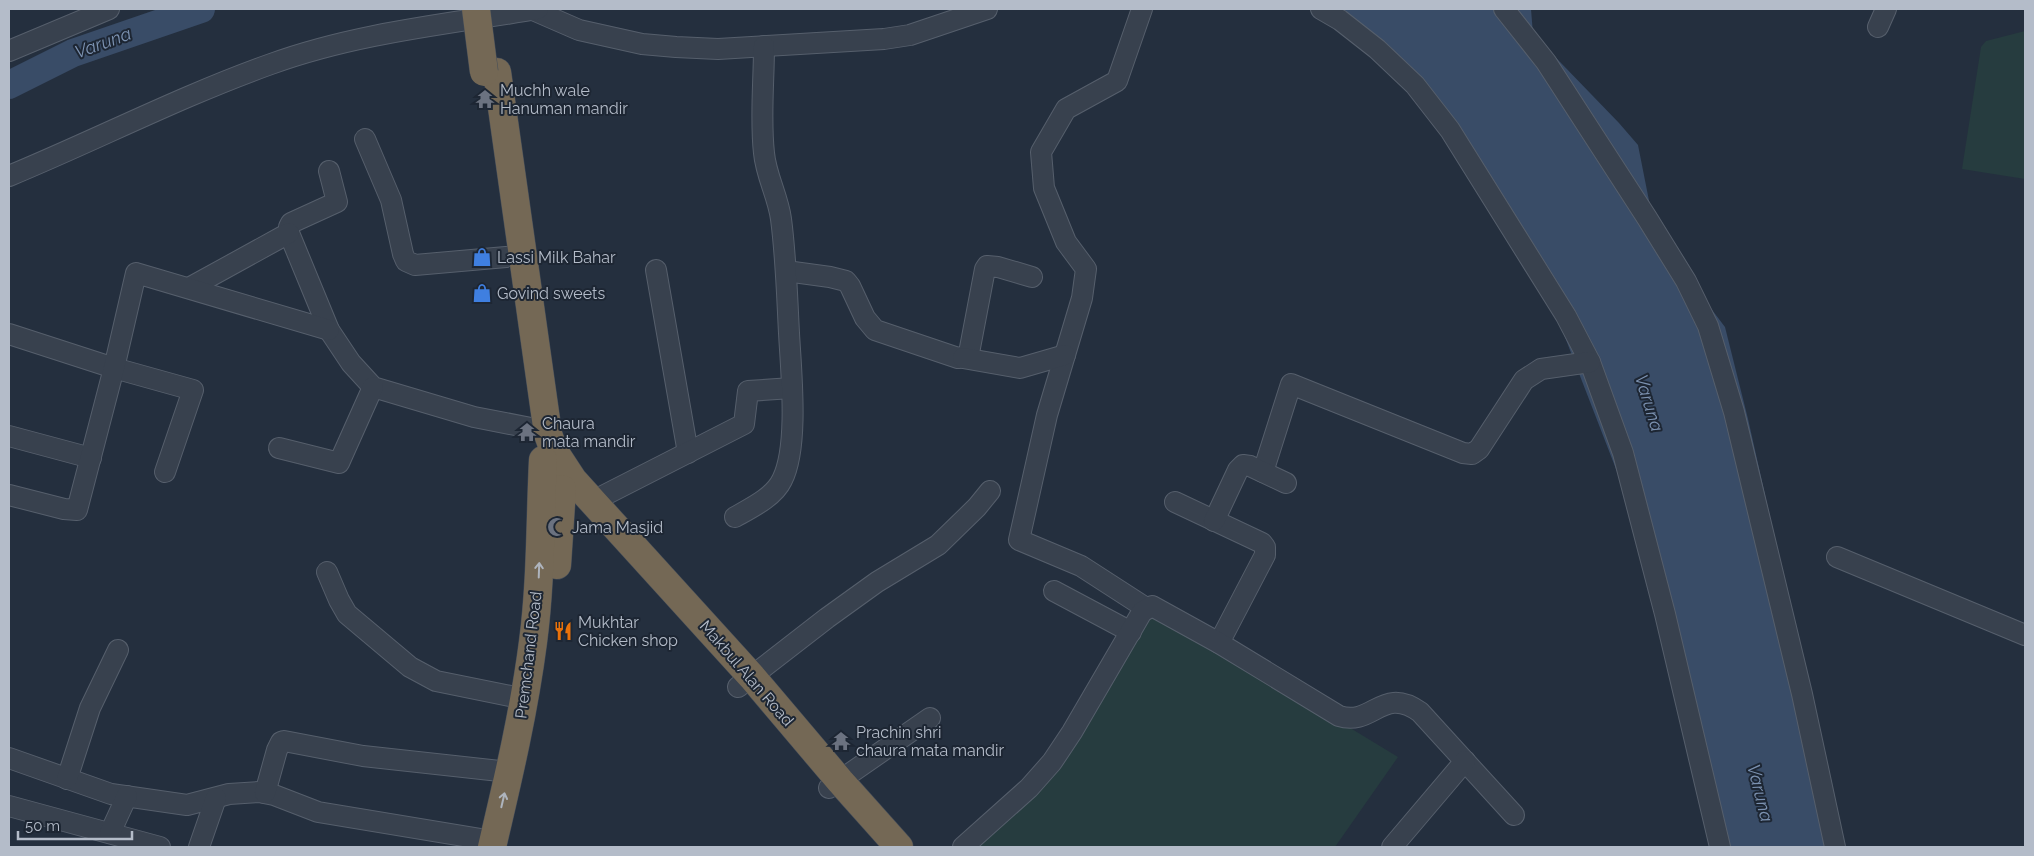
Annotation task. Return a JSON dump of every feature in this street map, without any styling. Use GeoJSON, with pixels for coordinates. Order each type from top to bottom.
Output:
{"type":"FeatureCollection","features":[{"type":"Feature","properties":{"kind":"highway"},"geometry":{"type":"LineString","coordinates":[[476,9],[490,72]]}},
{"type":"Feature","properties":{"kind":"highway","name":"Makbul Alan Road"},"geometry":{"type":"LineString","coordinates":[[491,9],[490,72],[506,256],[530,428],[553,480],[745,682]]}},
{"type":"Feature","properties":{"kind":"highway","name":"Makbul Alan Road"},"geometry":{"type":"LineString","coordinates":[[490,72],[548,434],[563,468],[834,785],[878,847]]}},
{"type":"Feature","properties":{"kind":"highway","name":"Premchand Road"},"geometry":{"type":"LineString","coordinates":[[498,845],[509,772],[525,700],[533,640],[538,587],[543,460]]}},
{"type":"Feature","properties":{"kind":"highway","name":"Premchand Road"},"geometry":{"type":"LineString","coordinates":[[498,845],[533,753],[546,681],[555,597],[562,489]]}},
{"type":"Feature","properties":{"kind":"highway","name":"Makbul Alan Road"},"geometry":{"type":"LineString","coordinates":[[834,785],[899,847]]}},
{"type":"Feature","properties":{"kind":"street"},"geometry":{"type":"LineString","coordinates":[[9,51],[109,9]]}},
{"type":"Feature","properties":{"kind":"street"},"geometry":{"type":"LineString","coordinates":[[9,176],[270,64],[317,49],[364,38],[535,9],[579,30],[642,44],[718,49],[884,39],[910,35],[987,9]]}},
{"type":"Feature","properties":{"kind":"street"},"geometry":{"type":"LineString","coordinates":[[1142,9],[1117,81],[1066,109],[1041,152],[1044,188],[1066,242],[1086,269],[1082,298],[1047,415],[1020,540],[1081,566],[1146,608]]}},
{"type":"Feature","properties":{"kind":"street"},"geometry":{"type":"LineString","coordinates":[[1321,9],[1340,20],[1377,49],[1415,85],[1450,130],[1566,316],[1590,362],[1623,453],[1665,614],[1720,847]]}},
{"type":"Feature","properties":{"kind":"street"},"geometry":{"type":"LineString","coordinates":[[1504,9],[1546,62],[1642,209],[1686,281],[1708,326],[1724,372],[1734,412],[1802,694],[1835,847]]}},
{"type":"Feature","properties":{"kind":"street"},"geometry":{"type":"LineString","coordinates":[[735,517],[762,501],[775,490],[782,481],[790,450],[792,388],[786,271],[780,212],[764,155],[764,46]]}},
{"type":"Feature","properties":{"kind":"street"},"geometry":{"type":"LineString","coordinates":[[365,139],[392,200],[406,261],[416,265],[506,256]]}},
{"type":"Feature","properties":{"kind":"street"},"geometry":{"type":"LineString","coordinates":[[329,171],[337,202],[291,223],[288,227],[330,330],[351,363],[373,387],[474,417],[530,428]]}},
{"type":"Feature","properties":{"kind":"street"},"geometry":{"type":"LineString","coordinates":[[189,288],[289,232]]}},
{"type":"Feature","properties":{"kind":"street"},"geometry":{"type":"LineString","coordinates":[[963,358],[968,353],[970,347],[985,270],[988,266],[998,266],[1032,277]]}},
{"type":"Feature","properties":{"kind":"street"},"geometry":{"type":"LineString","coordinates":[[656,270],[688,454]]}},
{"type":"Feature","properties":{"kind":"street"},"geometry":{"type":"LineString","coordinates":[[786,271],[846,281],[874,330],[953,358],[1020,368],[1065,355]]}},
{"type":"Feature","properties":{"kind":"street"},"geometry":{"type":"LineString","coordinates":[[9,495],[64,510],[77,510],[114,368],[136,273],[330,330]]}},
{"type":"Feature","properties":{"kind":"street"},"geometry":{"type":"LineString","coordinates":[[9,334],[114,368],[193,390],[165,472]]}},
{"type":"Feature","properties":{"kind":"street"},"geometry":{"type":"LineString","coordinates":[[1262,472],[1291,384],[1463,453],[1472,454],[1479,449],[1524,380],[1541,369],[1590,362]]}},
{"type":"Feature","properties":{"kind":"street"},"geometry":{"type":"LineString","coordinates":[[278,448],[340,463],[373,387]]}},
{"type":"Feature","properties":{"kind":"street"},"geometry":{"type":"LineString","coordinates":[[592,501],[744,424],[748,391],[792,388]]}},
{"type":"Feature","properties":{"kind":"street"},"geometry":{"type":"LineString","coordinates":[[9,436],[91,458]]}},
{"type":"Feature","properties":{"kind":"street"},"geometry":{"type":"LineString","coordinates":[[1214,521],[1240,467],[1246,465],[1286,482]]}},
{"type":"Feature","properties":{"kind":"street"},"geometry":{"type":"LineString","coordinates":[[745,682],[877,582],[938,546],[977,507],[990,491]]}},
{"type":"Feature","properties":{"kind":"street"},"geometry":{"type":"LineString","coordinates":[[1175,502],[1262,543],[1266,551],[1219,643]]}},
{"type":"Feature","properties":{"kind":"street"},"geometry":{"type":"LineString","coordinates":[[1837,556],[2025,635]]}},
{"type":"Feature","properties":{"kind":"street"},"geometry":{"type":"LineString","coordinates":[[327,572],[347,614],[410,667],[423,675],[444,683],[525,700]]}},
{"type":"Feature","properties":{"kind":"street"},"geometry":{"type":"LineString","coordinates":[[1054,590],[1131,632]]}},
{"type":"Feature","properties":{"kind":"street"},"geometry":{"type":"LineString","coordinates":[[963,847],[1029,788],[1052,762],[1072,732],[1131,632],[1149,606],[1156,606],[1346,719],[1363,715],[1386,704],[1396,702],[1409,704],[1420,712],[1514,815]]}},
{"type":"Feature","properties":{"kind":"street"},"geometry":{"type":"LineString","coordinates":[[67,779],[90,708],[118,650]]}},
{"type":"Feature","properties":{"kind":"street"},"geometry":{"type":"LineString","coordinates":[[834,785],[930,718]]}},
{"type":"Feature","properties":{"kind":"street"},"geometry":{"type":"LineString","coordinates":[[265,793],[279,745],[281,742],[288,741],[363,756],[509,772]]}},
{"type":"Feature","properties":{"kind":"street"},"geometry":{"type":"LineString","coordinates":[[9,758],[98,790],[127,796],[188,805],[245,792],[265,793],[318,812],[498,845]]}},
{"type":"Feature","properties":{"kind":"street"},"geometry":{"type":"LineString","coordinates":[[1392,847],[1465,761]]}},
{"type":"Feature","properties":{"kind":"street"},"geometry":{"type":"LineString","coordinates":[[110,833],[127,796]]}},
{"type":"Feature","properties":{"kind":"street"},"geometry":{"type":"LineString","coordinates":[[199,847],[216,798]]}},
{"type":"Feature","properties":{"kind":"street"},"geometry":{"type":"LineString","coordinates":[[9,806],[160,847]]}},
{"type":"Feature","properties":{"kind":"green space"},"geometry":{"type":"Polygon","coordinates":[[[2025,31],[2025,179],[1962,169],[1981,47],[1986,41],[2025,31]]]}},
{"type":"Feature","properties":{"kind":"green space"},"geometry":{"type":"Polygon","coordinates":[[[1156,610],[1398,757],[1335,847],[969,847],[1062,759],[1156,610]]]}},
{"type":"Feature","properties":{"kind":"water"},"geometry":{"type":"Polygon","coordinates":[[[1324,9],[1531,9],[1533,34],[1638,145],[1656,236],[1725,327],[1785,584],[1834,847],[1712,847],[1633,513],[1546,288],[1435,103],[1324,9]]]}},
{"type":"Feature","properties":{"kind":"waterway","name":"Varuna"},"geometry":{"type":"LineString","coordinates":[[9,85],[73,53],[201,9]]}},
{"type":"Feature","properties":{"kind":"place","name":"Muchh wale Hanuman mandir"},"geometry":{"type":"Point","coordinates":[485,99]}},
{"type":"Feature","properties":{"kind":"place","name":"Lassi Milk Bahar"},"geometry":{"type":"Point","coordinates":[482,257]}},
{"type":"Feature","properties":{"kind":"place","name":"Govind sweets"},"geometry":{"type":"Point","coordinates":[482,293]}},
{"type":"Feature","properties":{"kind":"place","name":"Chaura mata mandir"},"geometry":{"type":"Point","coordinates":[527,432]}},
{"type":"Feature","properties":{"kind":"place","name":"Jama Masjid"},"geometry":{"type":"Point","coordinates":[557,527]}},
{"type":"Feature","properties":{"kind":"place","name":"Mukhtar Chicken shop"},"geometry":{"type":"Point","coordinates":[563,631]}},
{"type":"Feature","properties":{"kind":"place","name":"Prachin shri chaura mata mandir"},"geometry":{"type":"Point","coordinates":[841,741]}}]}
